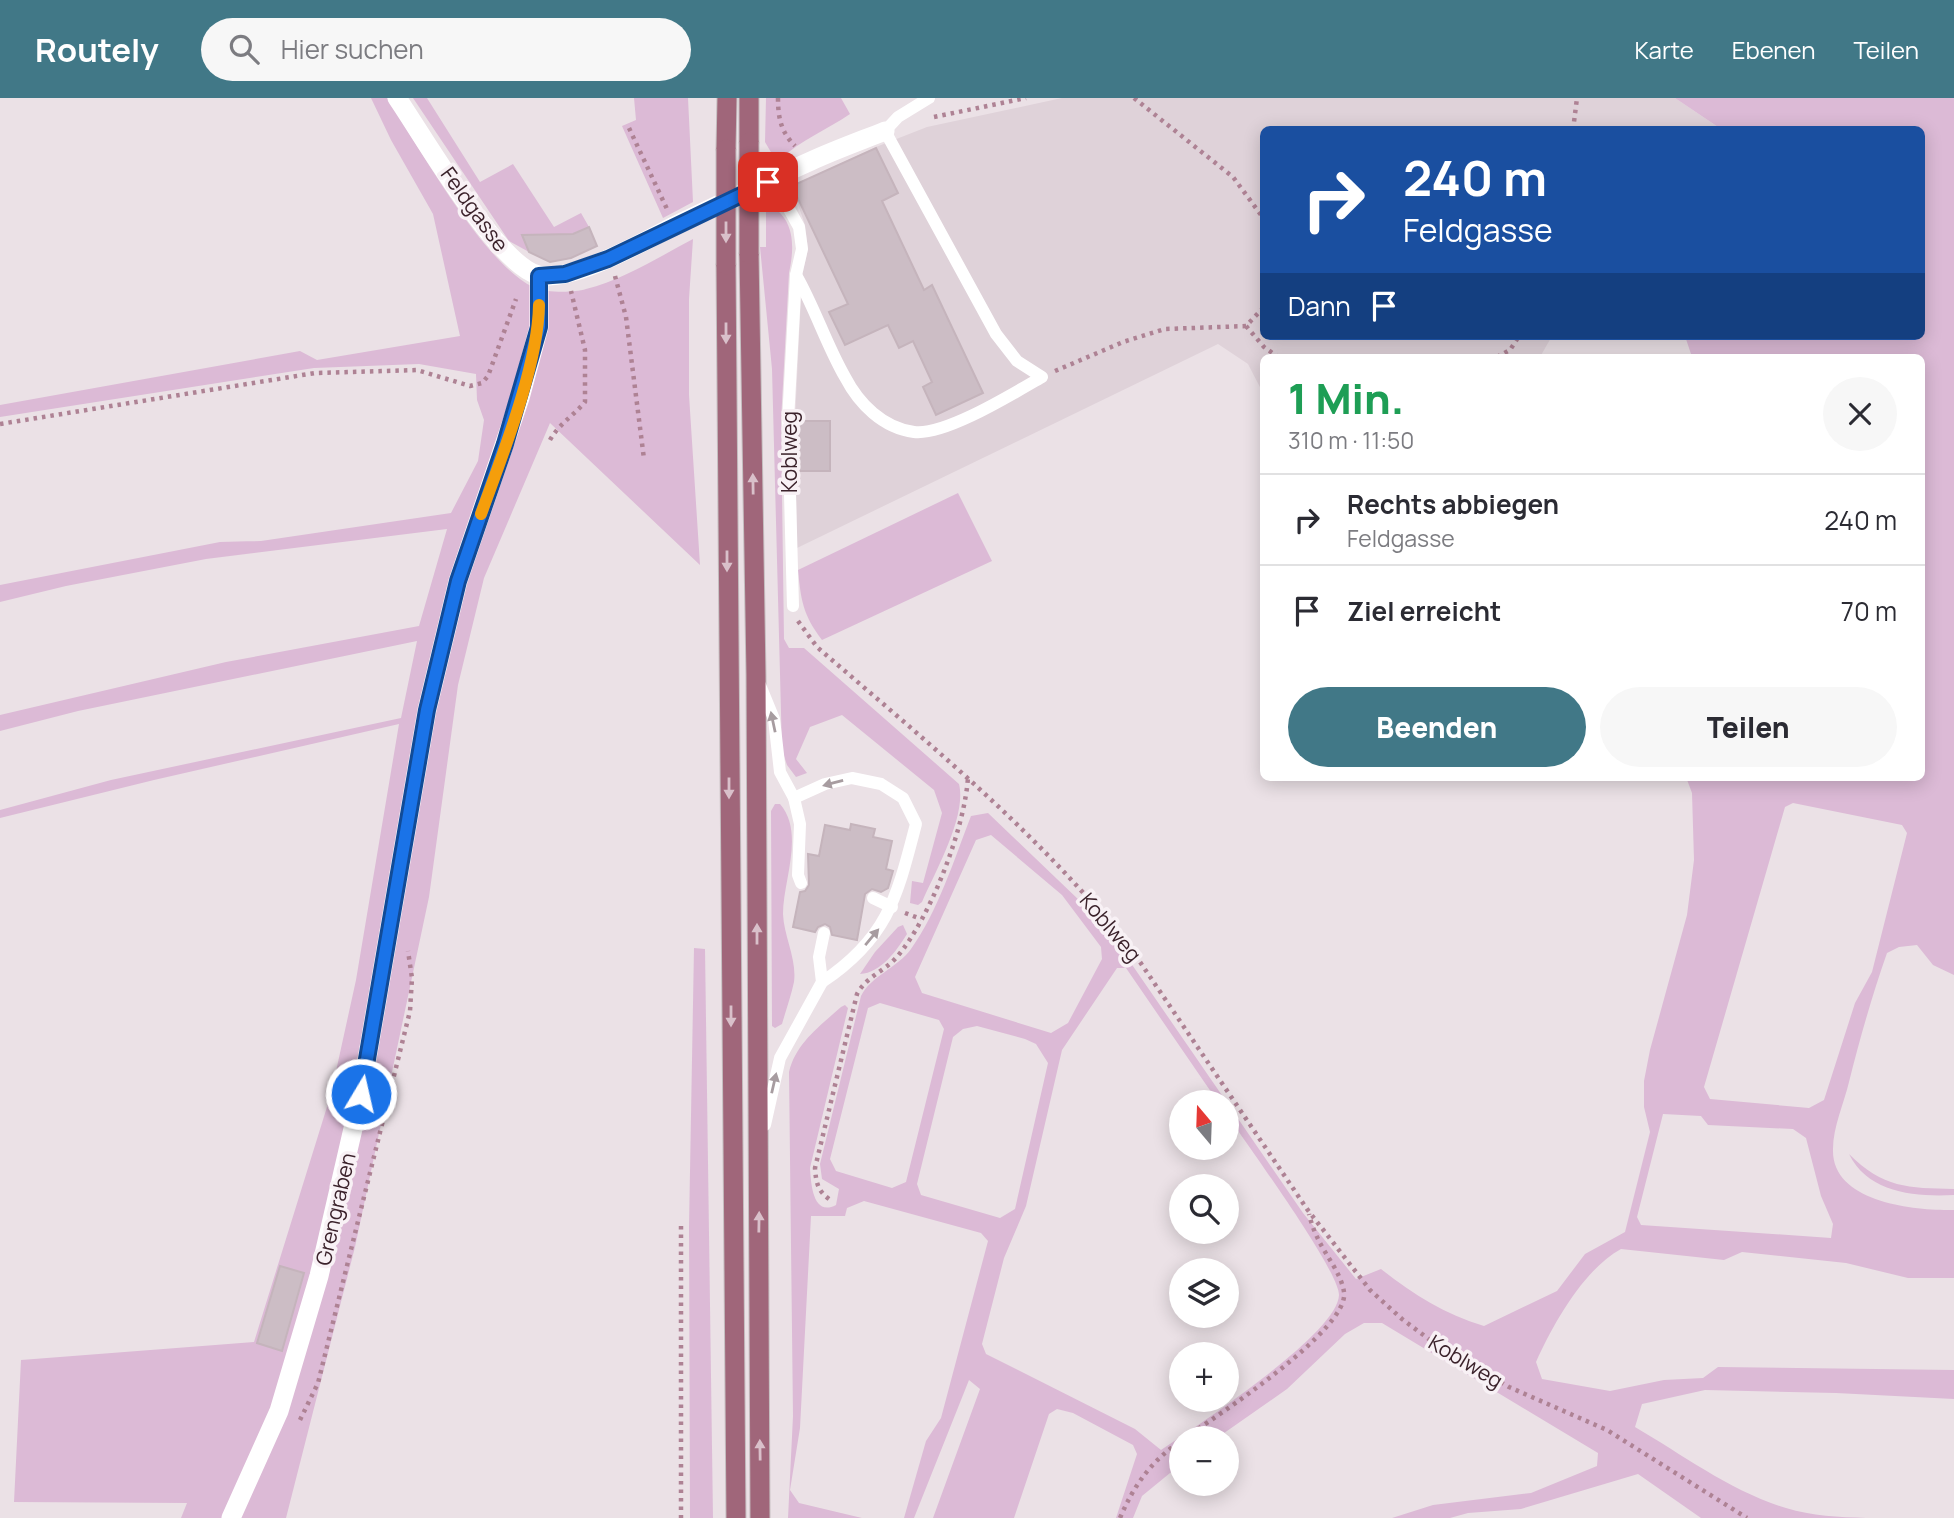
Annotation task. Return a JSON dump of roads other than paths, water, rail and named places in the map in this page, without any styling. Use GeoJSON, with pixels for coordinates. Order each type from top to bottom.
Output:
{"type":"FeatureCollection","features":[{"type":"Feature","properties":{"kind":"main road"},"geometry":{"type":"LineString","coordinates":[[727,98],[736,1518]]}},
{"type":"Feature","properties":{"kind":"main road"},"geometry":{"type":"LineString","coordinates":[[749,98],[756,675],[760,1518]]}},
{"type":"Feature","properties":{"kind":"street","name":"Feldgasse"},"geometry":{"type":"LineString","coordinates":[[397,98],[503,250],[520,267],[539,276],[565,274],[608,259],[810,161],[884,131]]}},
{"type":"Feature","properties":{"kind":"street","name":"Grengraben"},"geometry":{"type":"LineString","coordinates":[[231,1518],[279,1411],[319,1276],[361,1094],[427,710],[458,581],[516,410],[539,327],[539,276]]}},
{"type":"Feature","properties":{"kind":"lane"},"geometry":{"type":"LineString","coordinates":[[796,275],[812,303],[844,376],[860,402],[884,422],[915,433],[951,424],[1042,377],[1017,361],[996,334],[884,131],[898,117],[929,98]]}},
{"type":"Feature","properties":{"kind":"lane","name":"Koblweg"},"geometry":{"type":"LineString","coordinates":[[768,182],[784,200],[799,228],[802,249],[796,275],[788,420],[793,606]]}},
{"type":"Feature","properties":{"kind":"lane"},"geometry":{"type":"LineString","coordinates":[[756,675],[774,719],[780,772],[794,799],[800,824],[801,883]]}},
{"type":"Feature","properties":{"kind":"lane"},"geometry":{"type":"LineString","coordinates":[[759,1149],[780,1058],[822,982],[850,963],[881,926],[892,907],[916,824],[904,798],[881,784],[852,778],[825,785],[794,799]]}},
{"type":"Feature","properties":{"kind":"lane"},"geometry":{"type":"LineString","coordinates":[[873,898],[892,907]]}},
{"type":"Feature","properties":{"kind":"lane"},"geometry":{"type":"LineString","coordinates":[[822,982],[819,957],[824,933]]}}]}
